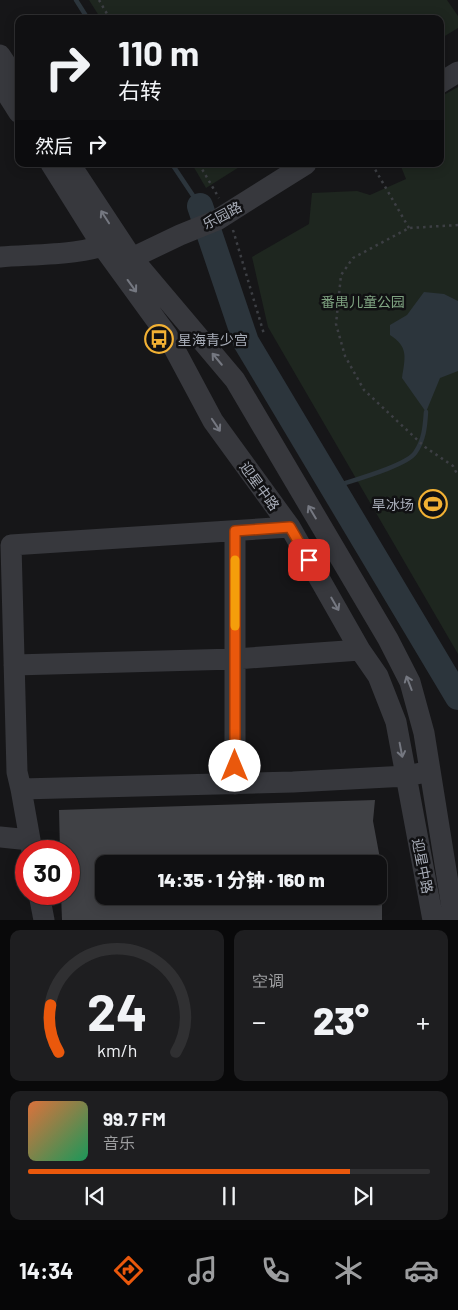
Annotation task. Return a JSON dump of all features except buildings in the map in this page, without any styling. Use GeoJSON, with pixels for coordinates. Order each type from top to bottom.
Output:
{"type":"FeatureCollection","features":[{"type":"Feature","properties":{"kind":"street"},"geometry":{"type":"LineString","coordinates":[[0,55],[15,78]]}},
{"type":"Feature","properties":{"kind":"street"},"geometry":{"type":"LineString","coordinates":[[444,80],[458,72]]}},
{"type":"Feature","properties":{"kind":"street"},"geometry":{"type":"LineString","coordinates":[[0,83],[15,107]]}},
{"type":"Feature","properties":{"kind":"street","name":"迎星中路"},"geometry":{"type":"LineString","coordinates":[[53,167],[111,243],[132,258],[235,380],[388,639],[410,682],[424,733],[454,920]]}},
{"type":"Feature","properties":{"kind":"street","name":"迎星中路"},"geometry":{"type":"LineString","coordinates":[[72,167],[111,243],[168,335],[213,421],[290,527],[360,650],[378,676],[396,722],[435,920]]}},
{"type":"Feature","properties":{"kind":"street","name":"乐园路"},"geometry":{"type":"LineString","coordinates":[[132,258],[222,217],[301,167]]}},
{"type":"Feature","properties":{"kind":"street"},"geometry":{"type":"LineString","coordinates":[[0,257],[79,251],[111,243]]}},
{"type":"Feature","properties":{"kind":"street"},"geometry":{"type":"LineString","coordinates":[[30,840],[22,788],[17,772],[8,700],[14,665],[6,585],[12,545],[290,527]]}},
{"type":"Feature","properties":{"kind":"street"},"geometry":{"type":"LineString","coordinates":[[235,531],[235,784]]}},
{"type":"Feature","properties":{"kind":"street"},"geometry":{"type":"LineString","coordinates":[[14,665],[235,659],[360,650]]}},
{"type":"Feature","properties":{"kind":"street"},"geometry":{"type":"LineString","coordinates":[[22,788],[293,782],[406,776],[431,770]]}},
{"type":"Feature","properties":{"kind":"street","name":"迎星中路"},"geometry":{"type":"LineString","coordinates":[[431,770],[435,920]]}},
{"type":"Feature","properties":{"kind":"street"},"geometry":{"type":"LineString","coordinates":[[0,837],[15,841]]}},
{"type":"Feature","properties":{"kind":"street"},"geometry":{"type":"LineString","coordinates":[[41,905],[44,920]]}},
{"type":"Feature","properties":{"kind":"path"},"geometry":{"type":"LineString","coordinates":[[98,0],[107,15]]}},
{"type":"Feature","properties":{"kind":"path"},"geometry":{"type":"LineString","coordinates":[[200,167],[222,217],[264,334]]}},
{"type":"Feature","properties":{"kind":"path"},"geometry":{"type":"LineString","coordinates":[[374,167],[408,228]]}},
{"type":"Feature","properties":{"kind":"path"},"geometry":{"type":"LineString","coordinates":[[458,225],[408,228],[352,258],[341,275],[336,324],[345,356],[364,390],[412,436],[453,466],[458,476]]}},
{"type":"Feature","properties":{"kind":"green space"},"geometry":{"type":"Polygon","coordinates":[[[89,0],[447,0],[458,16],[458,28],[444,37],[444,15],[98,15],[89,0]]]}},
{"type":"Feature","properties":{"kind":"green space","name":"番禺儿童公园"},"geometry":{"type":"Polygon","coordinates":[[[458,87],[458,654],[268,327],[252,257],[309,224],[312,193],[357,191],[370,195],[406,179],[401,167],[444,167],[444,95],[458,87]]]}},
{"type":"Feature","properties":{"kind":"green space"},"geometry":{"type":"Polygon","coordinates":[[[194,167],[239,167],[206,188],[194,167]]]}},
{"type":"Feature","properties":{"kind":"shaded area"},"geometry":{"type":"Polygon","coordinates":[[[424,292],[444,294],[458,301],[458,371],[440,378],[426,412],[402,378],[405,359],[403,349],[396,339],[390,335],[390,325],[407,315],[424,292]]]}},
{"type":"Feature","properties":{"kind":"waterway"},"geometry":{"type":"LineString","coordinates":[[76,0],[85,15]]}},
{"type":"Feature","properties":{"kind":"waterway"},"geometry":{"type":"LineString","coordinates":[[174,167],[200,206]]}},
{"type":"Feature","properties":{"kind":"waterway"},"geometry":{"type":"LineString","coordinates":[[200,206],[246,342],[458,697]]}},
{"type":"Feature","properties":{"kind":"waterway"},"geometry":{"type":"LineString","coordinates":[[333,487],[390,468],[410,458],[415,453],[422,438],[426,412]]}},
{"type":"Feature","properties":{"kind":"slow traffic"},"geometry":{"type":"LineString","coordinates":[[235,560],[235,626]]}},
{"type":"Feature","properties":{"kind":"place","name":"星海青少宫"},"geometry":{"type":"Point","coordinates":[159,339]}},
{"type":"Feature","properties":{"kind":"place","name":"旱冰场"},"geometry":{"type":"Point","coordinates":[433,504]}},
{"type":"Feature","properties":{"kind":"route"},"geometry":{"type":"LineString","coordinates":[[235,766],[235,531],[290,527],[309,560]]}}]}
